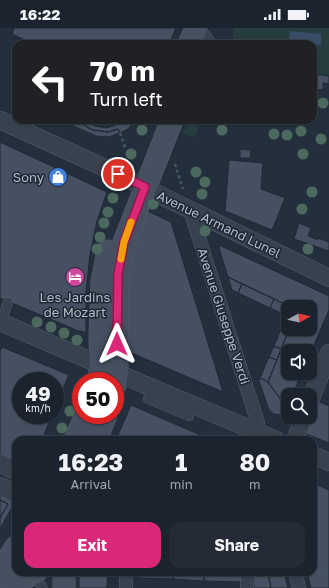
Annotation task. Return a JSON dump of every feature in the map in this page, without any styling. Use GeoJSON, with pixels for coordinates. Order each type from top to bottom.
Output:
{"type":"FeatureCollection","features":[{"type":"Feature","properties":{"kind":"main road"},"geometry":{"type":"LineString","coordinates":[[108,372],[118,274],[124,242],[138,184],[156,124]]}},
{"type":"Feature","properties":{"kind":"main road"},"geometry":{"type":"LineString","coordinates":[[138,184],[159,152],[170,124]]}},
{"type":"Feature","properties":{"kind":"main road"},"geometry":{"type":"LineString","coordinates":[[77,436],[82,424]]}},
{"type":"Feature","properties":{"kind":"main road"},"geometry":{"type":"LineString","coordinates":[[98,436],[102,424]]}},
{"type":"Feature","properties":{"kind":"main road"},"geometry":{"type":"LineString","coordinates":[[0,571],[12,553]]}},
{"type":"Feature","properties":{"kind":"main road"},"geometry":{"type":"LineString","coordinates":[[11,588],[14,585],[35,576]]}},
{"type":"Feature","properties":{"kind":"main road"},"geometry":{"type":"LineString","coordinates":[[64,576],[64,588]]}},
{"type":"Feature","properties":{"kind":"street","name":"Avenue Armand Lunel"},"geometry":{"type":"LineString","coordinates":[[0,120],[138,184],[329,278]]}},
{"type":"Feature","properties":{"kind":"street","name":"Avenue Giuseppe Verdi"},"geometry":{"type":"LineString","coordinates":[[190,210],[258,423]]}},
{"type":"Feature","properties":{"kind":"street"},"geometry":{"type":"LineString","coordinates":[[0,322],[100,372]]}},
{"type":"Feature","properties":{"kind":"street"},"geometry":{"type":"LineString","coordinates":[[315,388],[329,353]]}},
{"type":"Feature","properties":{"kind":"street"},"geometry":{"type":"LineString","coordinates":[[124,380],[152,388],[266,436]]}},
{"type":"Feature","properties":{"kind":"street"},"geometry":{"type":"LineString","coordinates":[[297,436],[301,424]]}},
{"type":"Feature","properties":{"kind":"street"},"geometry":{"type":"LineString","coordinates":[[317,457],[329,462]]}},
{"type":"Feature","properties":{"kind":"street"},"geometry":{"type":"LineString","coordinates":[[0,463],[12,470]]}},
{"type":"Feature","properties":{"kind":"street"},"geometry":{"type":"LineString","coordinates":[[0,486],[12,492]]}},
{"type":"Feature","properties":{"kind":"street"},"geometry":{"type":"LineString","coordinates":[[296,576],[299,588]]}},
{"type":"Feature","properties":{"kind":"lane"},"geometry":{"type":"LineString","coordinates":[[0,322],[8,302]]}},
{"type":"Feature","properties":{"kind":"lane"},"geometry":{"type":"LineString","coordinates":[[152,388],[148,399],[189,416]]}},
{"type":"Feature","properties":{"kind":"path"},"geometry":{"type":"LineString","coordinates":[[132,35],[134,40]]}},
{"type":"Feature","properties":{"kind":"path"},"geometry":{"type":"LineString","coordinates":[[120,134],[126,150]]}},
{"type":"Feature","properties":{"kind":"path"},"geometry":{"type":"LineString","coordinates":[[159,152],[173,159],[190,210]]}},
{"type":"Feature","properties":{"kind":"path"},"geometry":{"type":"LineString","coordinates":[[317,570],[329,571]]}},
{"type":"Feature","properties":{"kind":"green space"},"geometry":{"type":"Polygon","coordinates":[[[233,28],[329,28],[329,76],[317,74],[317,40],[234,40],[233,28]]]}},
{"type":"Feature","properties":{"kind":"green space"},"geometry":{"type":"Polygon","coordinates":[[[187,124],[200,124],[195,137],[183,133],[187,124]]]}},
{"type":"Feature","properties":{"kind":"water"},"geometry":{"type":"Polygon","coordinates":[[[290,31],[321,34],[321,45],[317,45],[317,40],[289,40],[290,31]]]}},
{"type":"Feature","properties":{"kind":"building"},"geometry":{"type":"Polygon","coordinates":[[[14,28],[176,28],[171,40],[25,40],[12,34],[14,28]]]}},
{"type":"Feature","properties":{"kind":"building"},"geometry":{"type":"Polygon","coordinates":[[[317,74],[329,76],[329,84],[323,83],[323,90],[317,89],[317,74]]]}},
{"type":"Feature","properties":{"kind":"building"},"geometry":{"type":"Polygon","coordinates":[[[69,124],[83,124],[93,130],[108,132],[118,129],[120,133],[109,137],[96,136],[69,124]]]}},
{"type":"Feature","properties":{"kind":"building"},"geometry":{"type":"Polygon","coordinates":[[[83,124],[91,124],[107,128],[118,124],[132,124],[128,129],[120,133],[118,129],[108,132],[93,130],[83,124]]]}},
{"type":"Feature","properties":{"kind":"building","name":"Les Jardins de Mozart"},"geometry":{"type":"Polygon","coordinates":[[[0,142],[107,192],[97,221],[90,254],[86,293],[86,333],[0,298],[0,142]]]}},
{"type":"Feature","properties":{"kind":"building"},"geometry":{"type":"Polygon","coordinates":[[[240,149],[251,150],[250,158],[240,158],[240,149]]]}},
{"type":"Feature","properties":{"kind":"building"},"geometry":{"type":"Polygon","coordinates":[[[229,160],[263,163],[261,189],[285,198],[272,230],[225,211],[229,160]]]}},
{"type":"Feature","properties":{"kind":"building"},"geometry":{"type":"Polygon","coordinates":[[[143,209],[171,222],[223,392],[127,351],[128,270],[143,209]]]}},
{"type":"Feature","properties":{"kind":"building"},"geometry":{"type":"Polygon","coordinates":[[[299,223],[311,228],[308,236],[329,242],[329,251],[294,239],[299,223]]]}},
{"type":"Feature","properties":{"kind":"building"},"geometry":{"type":"Polygon","coordinates":[[[219,246],[221,246],[329,296],[329,310],[314,344],[283,344],[286,336],[317,336],[317,300],[281,300],[281,302],[228,277],[219,246]]]}},
{"type":"Feature","properties":{"kind":"building"},"geometry":{"type":"Polygon","coordinates":[[[228,277],[242,284],[238,293],[232,290],[228,277]]]}},
{"type":"Feature","properties":{"kind":"building"},"geometry":{"type":"Polygon","coordinates":[[[242,284],[274,299],[270,308],[238,293],[242,284]]]}},
{"type":"Feature","properties":{"kind":"building"},"geometry":{"type":"Polygon","coordinates":[[[274,299],[281,302],[281,313],[270,308],[274,299]]]}},
{"type":"Feature","properties":{"kind":"building"},"geometry":{"type":"Polygon","coordinates":[[[281,329],[281,336],[286,336],[283,344],[281,344],[281,349],[274,346],[281,329]]]}},
{"type":"Feature","properties":{"kind":"building"},"geometry":{"type":"Polygon","coordinates":[[[274,346],[281,349],[277,360],[269,357],[274,346]]]}},
{"type":"Feature","properties":{"kind":"building"},"geometry":{"type":"Polygon","coordinates":[[[2,347],[62,372],[12,372],[12,424],[48,424],[44,436],[12,436],[12,463],[0,455],[0,352],[2,347]]]}},
{"type":"Feature","properties":{"kind":"building"},"geometry":{"type":"Polygon","coordinates":[[[281,349],[281,380],[299,380],[295,388],[281,388],[281,400],[268,382],[281,349]]]}},
{"type":"Feature","properties":{"kind":"building"},"geometry":{"type":"Polygon","coordinates":[[[269,357],[277,360],[268,382],[260,378],[269,357]]]}},
{"type":"Feature","properties":{"kind":"building"},"geometry":{"type":"Polygon","coordinates":[[[64,373],[69,375],[64,386],[64,373]]]}},
{"type":"Feature","properties":{"kind":"building"},"geometry":{"type":"Polygon","coordinates":[[[260,378],[268,382],[281,400],[280,415],[274,414],[269,410],[259,381],[260,378]]]}},
{"type":"Feature","properties":{"kind":"building"},"geometry":{"type":"Polygon","coordinates":[[[317,401],[329,406],[329,443],[317,438],[317,436],[312,436],[304,433],[308,424],[317,424],[317,401]]]}},
{"type":"Feature","properties":{"kind":"building"},"geometry":{"type":"Polygon","coordinates":[[[131,405],[203,436],[118,436],[131,405]]]}},
{"type":"Feature","properties":{"kind":"building"},"geometry":{"type":"Polygon","coordinates":[[[317,485],[329,490],[329,588],[311,588],[308,576],[317,576],[317,485]]]}},
{"type":"Feature","properties":{"kind":"building"},"geometry":{"type":"Polygon","coordinates":[[[0,494],[12,500],[12,507],[0,529],[0,518],[8,504],[0,500],[0,494]]]}},
{"type":"Feature","properties":{"kind":"building"},"geometry":{"type":"Polygon","coordinates":[[[0,500],[8,504],[0,518],[0,500]]]}},
{"type":"Feature","properties":{"kind":"building"},"geometry":{"type":"Polygon","coordinates":[[[79,576],[108,576],[107,588],[79,588],[79,576]]]}},
{"type":"Feature","properties":{"kind":"building"},"geometry":{"type":"Polygon","coordinates":[[[137,576],[173,576],[173,579],[137,578],[137,576]]]}},
{"type":"Feature","properties":{"kind":"building"},"geometry":{"type":"Polygon","coordinates":[[[173,576],[204,576],[204,581],[173,579],[173,576]]]}},
{"type":"Feature","properties":{"kind":"building"},"geometry":{"type":"Polygon","coordinates":[[[204,576],[243,576],[243,582],[204,581],[204,576]]]}},
{"type":"Feature","properties":{"kind":"building"},"geometry":{"type":"Polygon","coordinates":[[[254,576],[269,576],[271,588],[254,588],[254,576]]]}},
{"type":"Feature","properties":{"kind":"building"},"geometry":{"type":"Polygon","coordinates":[[[269,576],[285,576],[288,588],[271,588],[269,576]]]}},
{"type":"Feature","properties":{"kind":"slow traffic"},"geometry":{"type":"LineString","coordinates":[[121,259],[124,242],[131,222]]}},
{"type":"Feature","properties":{"kind":"place","name":"Sony"},"geometry":{"type":"Point","coordinates":[58,177]}},
{"type":"Feature","properties":{"kind":"place","name":"Les Jardins de Mozart"},"geometry":{"type":"Point","coordinates":[75,277]}},
{"type":"Feature","properties":{"kind":"route"},"geometry":{"type":"LineString","coordinates":[[117,344],[118,274],[124,242],[145,187],[118,174]]}}]}
